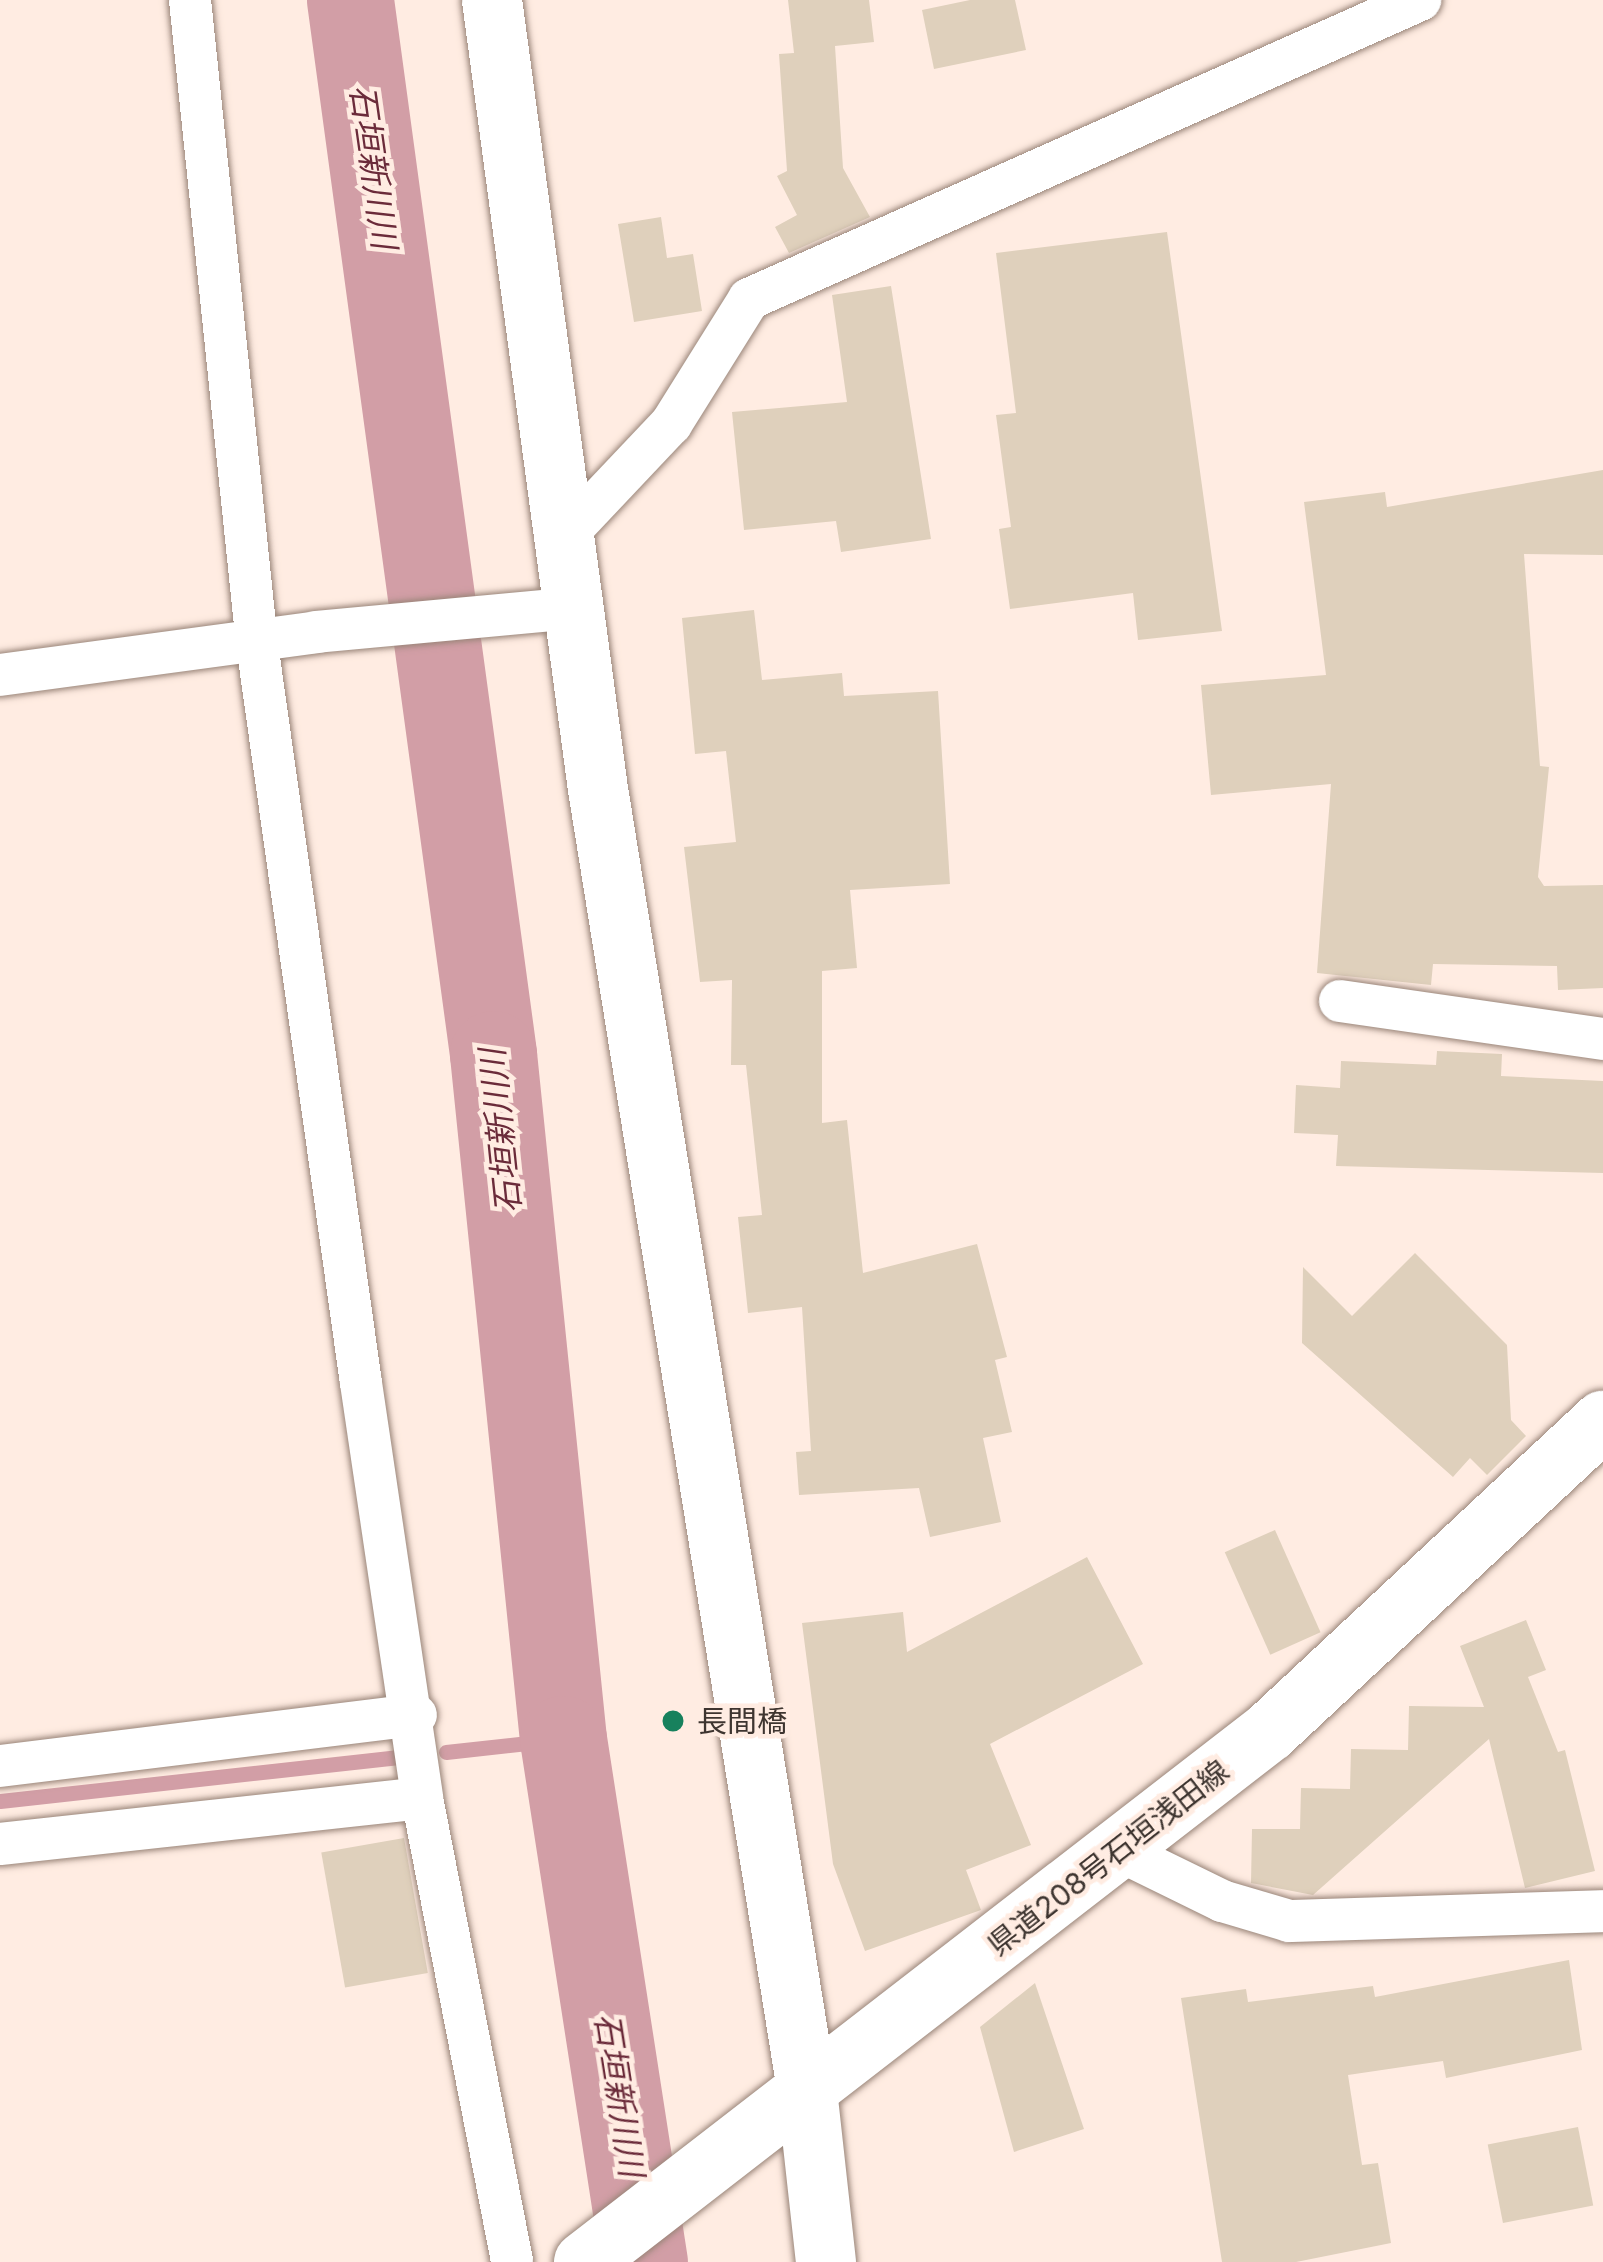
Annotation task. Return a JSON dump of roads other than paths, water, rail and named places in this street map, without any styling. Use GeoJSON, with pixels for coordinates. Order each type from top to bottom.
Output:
{"type":"FeatureCollection","features":[{"type":"Feature","properties":{"kind":"street"},"geometry":{"type":"LineString","coordinates":[[190,0],[257,644],[416,1715],[422,1798],[512,2262]]}},
{"type":"Feature","properties":{"kind":"street"},"geometry":{"type":"LineString","coordinates":[[492,0],[574,608],[807,2090],[826,2262]]}},
{"type":"Feature","properties":{"kind":"street"},"geometry":{"type":"LineString","coordinates":[[564,537],[670,424],[749,299],[1420,0]]}},
{"type":"Feature","properties":{"kind":"street"},"geometry":{"type":"LineString","coordinates":[[0,675],[257,644],[316,632],[574,608]]}},
{"type":"Feature","properties":{"kind":"street"},"geometry":{"type":"LineString","coordinates":[[1340,1001],[1603,1039]]}},
{"type":"Feature","properties":{"kind":"street","name":"県道208号石垣浅田線"},"geometry":{"type":"LineString","coordinates":[[588,2259],[1120,1851],[1414,1604],[1603,1421]]}},
{"type":"Feature","properties":{"kind":"street"},"geometry":{"type":"LineString","coordinates":[[0,1766],[416,1715]]}},
{"type":"Feature","properties":{"kind":"street"},"geometry":{"type":"LineString","coordinates":[[0,1844],[422,1798]]}},
{"type":"Feature","properties":{"kind":"street"},"geometry":{"type":"LineString","coordinates":[[1120,1851],[1222,1900],[1289,1922],[1603,1911]]}},
{"type":"Feature","properties":{"kind":"waterway","name":"石垣新川川"},"geometry":{"type":"LineString","coordinates":[[350,0],[493,1054],[563,1739],[644,2262]]}},
{"type":"Feature","properties":{"kind":"waterway"},"geometry":{"type":"LineString","coordinates":[[446,1752],[563,1739]]}},
{"type":"Feature","properties":{"kind":"waterway"},"geometry":{"type":"LineString","coordinates":[[0,1801],[397,1757]]}},
{"type":"Feature","properties":{"kind":"place","name":"長間橋"},"geometry":{"type":"Point","coordinates":[673,1721]}}]}
